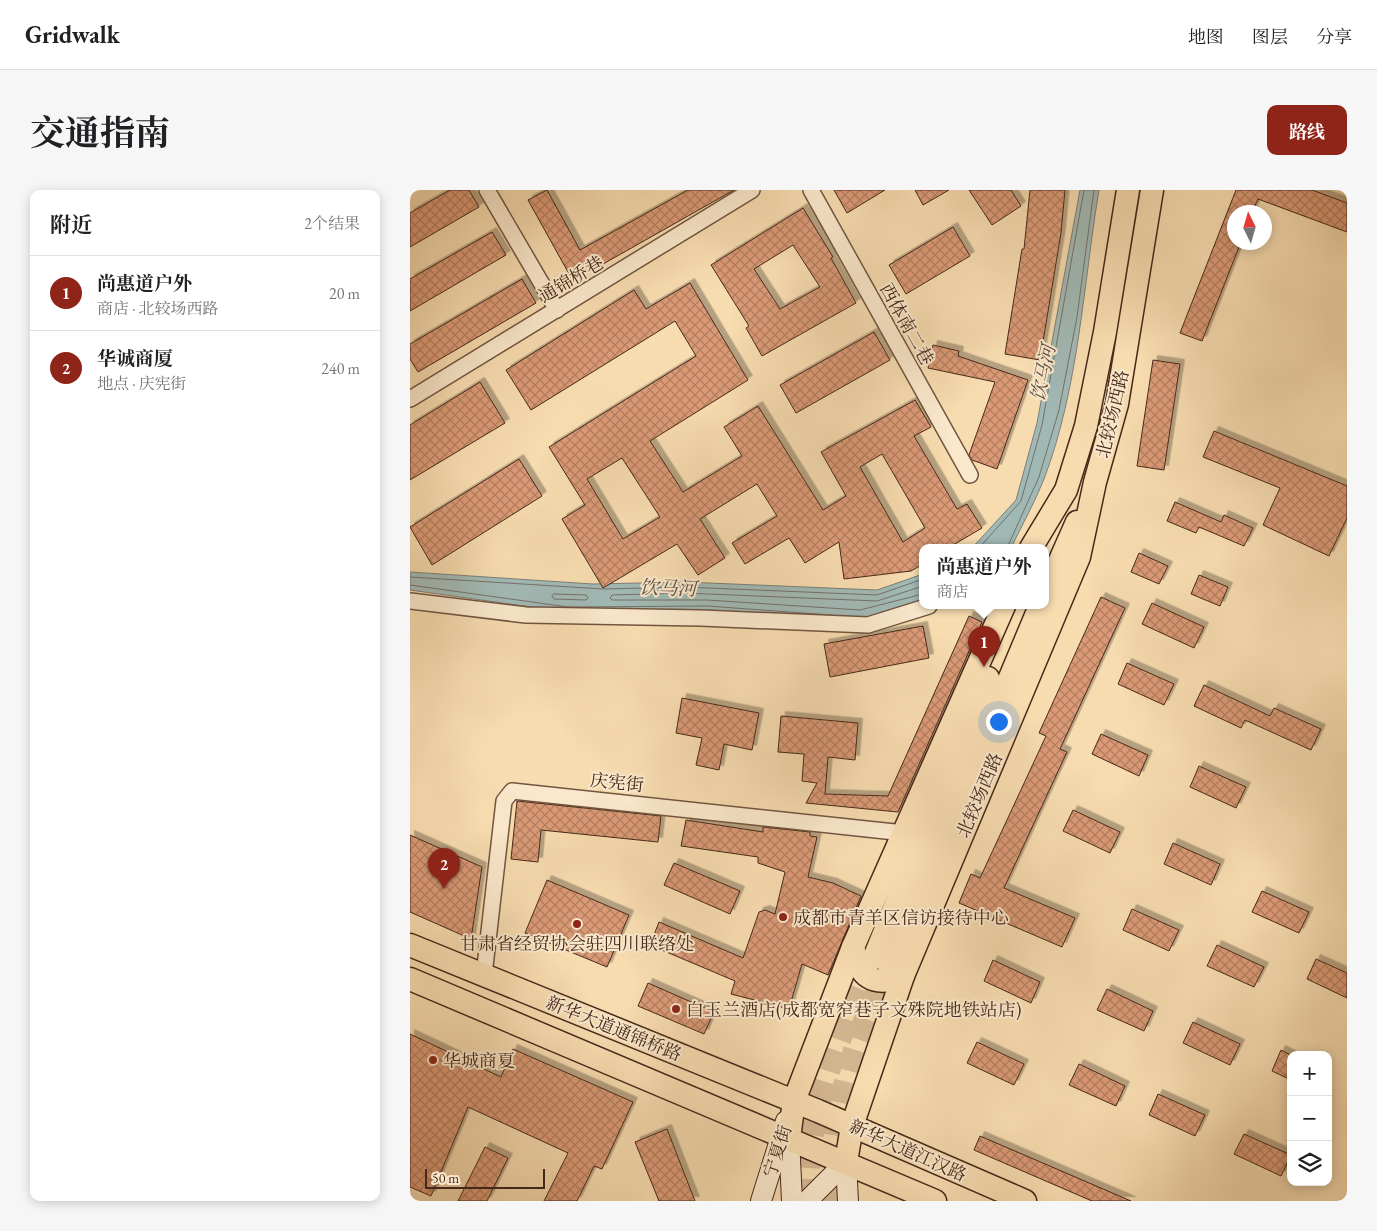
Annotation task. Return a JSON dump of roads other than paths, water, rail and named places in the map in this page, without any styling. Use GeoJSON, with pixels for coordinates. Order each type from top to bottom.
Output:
{"type":"FeatureCollection","features":[{"type":"Feature","properties":{"kind":"main road","name":"北较场西路"},"geometry":{"type":"LineString","coordinates":[[1033,544],[1066,490],[1086,426],[1093,396],[1128,190]]}},
{"type":"Feature","properties":{"kind":"main road","name":"北较场西路"},"geometry":{"type":"LineString","coordinates":[[846,1162],[852,1126],[889,967],[1079,557],[1095,482],[1118,404],[1152,190]]}},
{"type":"Feature","properties":{"kind":"main road"},"geometry":{"type":"LineString","coordinates":[[1049,585],[1095,482]]}},
{"type":"Feature","properties":{"kind":"main road"},"geometry":{"type":"LineString","coordinates":[[1046,544],[1066,490]]}},
{"type":"Feature","properties":{"kind":"main road"},"geometry":{"type":"LineString","coordinates":[[792,1201],[794,1101],[854,947],[1003,609]]}},
{"type":"Feature","properties":{"kind":"main road"},"geometry":{"type":"LineString","coordinates":[[854,947],[857,966],[871,978],[886,981],[889,967],[1017,609]]}},
{"type":"Feature","properties":{"kind":"main road"},"geometry":{"type":"LineString","coordinates":[[889,967],[1039,609]]}},
{"type":"Feature","properties":{"kind":"main road","name":"新华大道通锦桥路"},"geometry":{"type":"LineString","coordinates":[[410,945],[818,1111]]}},
{"type":"Feature","properties":{"kind":"main road","name":"新华大道通锦桥路"},"geometry":{"type":"LineString","coordinates":[[410,979],[793,1140]]}},
{"type":"Feature","properties":{"kind":"main road","name":"新华大道江汉路"},"geometry":{"type":"LineString","coordinates":[[818,1111],[1025,1201]]}},
{"type":"Feature","properties":{"kind":"main road","name":"新华大道江汉路"},"geometry":{"type":"LineString","coordinates":[[793,1140],[935,1201]]}},
{"type":"Feature","properties":{"kind":"main road","name":"宁夏街"},"geometry":{"type":"LineString","coordinates":[[761,1201],[793,1140]]}},
{"type":"Feature","properties":{"kind":"main road"},"geometry":{"type":"LineString","coordinates":[[807,1201],[846,1162]]}},
{"type":"Feature","properties":{"kind":"main road"},"geometry":{"type":"LineString","coordinates":[[846,1162],[848,1201]]}},
{"type":"Feature","properties":{"kind":"street"},"geometry":{"type":"LineString","coordinates":[[487,190],[557,310]]}},
{"type":"Feature","properties":{"kind":"street","name":"通锦桥巷"},"geometry":{"type":"LineString","coordinates":[[410,399],[752,190]]}},
{"type":"Feature","properties":{"kind":"street","name":"西体南二巷"},"geometry":{"type":"LineString","coordinates":[[811,190],[970,475]]}},
{"type":"Feature","properties":{"kind":"street"},"geometry":{"type":"LineString","coordinates":[[410,601],[526,615],[701,618],[868,625],[919,609]]}},
{"type":"Feature","properties":{"kind":"street","name":"庆宪街"},"geometry":{"type":"LineString","coordinates":[[484,975],[504,801],[512,791],[904,833]]}},
{"type":"Feature","properties":{"kind":"water"},"geometry":{"type":"Polygon","coordinates":[[[1080,190],[1099,190],[1073,372],[1056,444],[1044,479],[1013,544],[976,544],[1016,500],[1037,423],[1080,190]]]}},
{"type":"Feature","properties":{"kind":"water","name":"饮马河"},"geometry":{"type":"Polygon","coordinates":[[[410,572],[593,584],[684,582],[877,590],[919,575],[919,605],[861,622],[567,612],[410,590],[410,572]]]}},
{"type":"Feature","properties":{"kind":"tunnel"},"geometry":{"type":"LineString","coordinates":[[809,1201],[809,1169],[812,1138],[827,1077],[849,1017],[874,959]]}},
{"type":"Feature","properties":{"kind":"tunnel"},"geometry":{"type":"LineString","coordinates":[[829,1201],[833,1147],[843,1091],[858,1037],[879,987]]}},
{"type":"Feature","properties":{"kind":"place","name":"尚惠道户外"},"geometry":{"type":"Point","coordinates":[984,667]}},
{"type":"Feature","properties":{"kind":"place","name":"华诚商厦"},"geometry":{"type":"Point","coordinates":[444,889]}},
{"type":"Feature","properties":{"kind":"place","name":"成都市青羊区信访接待中心"},"geometry":{"type":"Point","coordinates":[783,917]}},
{"type":"Feature","properties":{"kind":"place","name":"甘肃省经贸协会驻四川联络处"},"geometry":{"type":"Point","coordinates":[577,924]}},
{"type":"Feature","properties":{"kind":"place","name":"白玉兰酒店(成都宽窄巷子文殊院地铁站店)"},"geometry":{"type":"Point","coordinates":[676,1009]}},
{"type":"Feature","properties":{"kind":"place","name":"华城商夏"},"geometry":{"type":"Point","coordinates":[433,1060]}}]}
